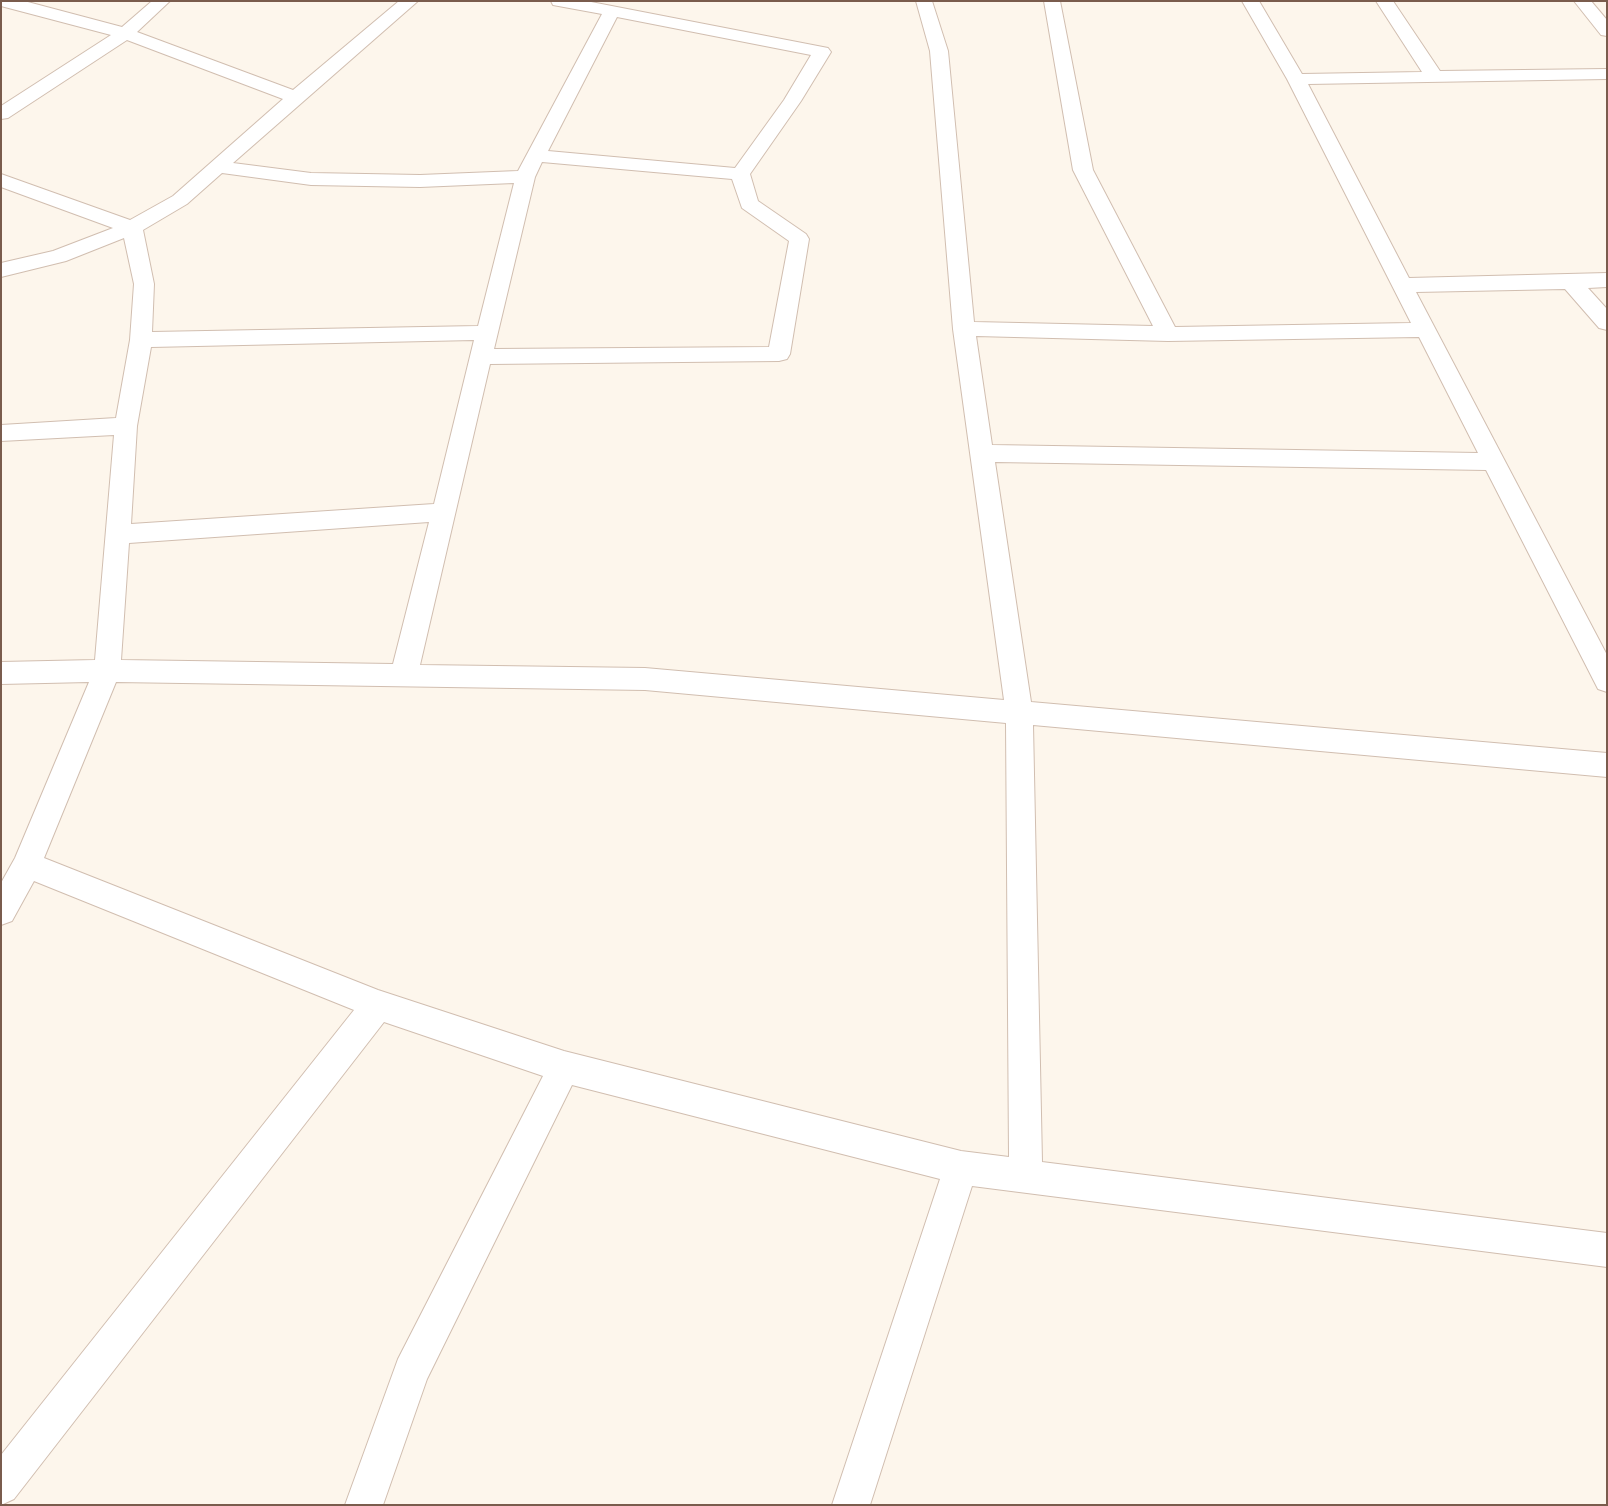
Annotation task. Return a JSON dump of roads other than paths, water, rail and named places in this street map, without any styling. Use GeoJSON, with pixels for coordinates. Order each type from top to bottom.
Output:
{"type":"FeatureCollection","features":[{"type":"Feature","properties":{"kind":"street"},"geometry":{"type":"LineString","coordinates":[[3,1],[125,32],[296,98]]}},
{"type":"Feature","properties":{"kind":"street"},"geometry":{"type":"LineString","coordinates":[[1,114],[125,32],[162,1]]}},
{"type":"Feature","properties":{"kind":"street"},"geometry":{"type":"LineString","coordinates":[[1,270],[59,256],[132,228],[180,200],[410,1]]}},
{"type":"Feature","properties":{"kind":"street"},"geometry":{"type":"LineString","coordinates":[[559,1],[822,52],[792,101],[740,174]]}},
{"type":"Feature","properties":{"kind":"street"},"geometry":{"type":"LineString","coordinates":[[924,1],[939,51],[964,330],[1019,712],[1026,1176]]}},
{"type":"Feature","properties":{"kind":"street"},"geometry":{"type":"LineString","coordinates":[[1052,1],[1083,170],[1168,334]]}},
{"type":"Feature","properties":{"kind":"street"},"geometry":{"type":"LineString","coordinates":[[1384,1],[1435,77]]}},
{"type":"Feature","properties":{"kind":"street"},"geometry":{"type":"LineString","coordinates":[[1582,1],[1607,31]]}},
{"type":"Feature","properties":{"kind":"street"},"geometry":{"type":"LineString","coordinates":[[1246,2],[1296,79],[1607,681]]}},
{"type":"Feature","properties":{"kind":"street"},"geometry":{"type":"LineString","coordinates":[[404,675],[525,177],[612,12]]}},
{"type":"Feature","properties":{"kind":"street"},"geometry":{"type":"LineString","coordinates":[[1296,79],[1607,74]]}},
{"type":"Feature","properties":{"kind":"street"},"geometry":{"type":"LineString","coordinates":[[537,156],[740,174]]}},
{"type":"Feature","properties":{"kind":"street"},"geometry":{"type":"LineString","coordinates":[[217,167],[311,179],[420,181],[525,177]]}},
{"type":"Feature","properties":{"kind":"street"},"geometry":{"type":"LineString","coordinates":[[481,357],[779,354],[799,239],[749,204],[740,174]]}},
{"type":"Feature","properties":{"kind":"street"},"geometry":{"type":"LineString","coordinates":[[1,180],[132,228]]}},
{"type":"Feature","properties":{"kind":"street"},"geometry":{"type":"LineString","coordinates":[[1,911],[26,865],[107,671],[126,426],[141,340],[144,284],[132,228]]}},
{"type":"Feature","properties":{"kind":"street"},"geometry":{"type":"LineString","coordinates":[[1402,285],[1607,280]]}},
{"type":"Feature","properties":{"kind":"street"},"geometry":{"type":"LineString","coordinates":[[1571,282],[1607,323]]}},
{"type":"Feature","properties":{"kind":"street"},"geometry":{"type":"LineString","coordinates":[[964,330],[1168,334],[1426,330]]}},
{"type":"Feature","properties":{"kind":"street"},"geometry":{"type":"LineString","coordinates":[[141,340],[486,332]]}},
{"type":"Feature","properties":{"kind":"street"},"geometry":{"type":"LineString","coordinates":[[1,434],[126,426]]}},
{"type":"Feature","properties":{"kind":"street"},"geometry":{"type":"LineString","coordinates":[[982,453],[1493,462]]}},
{"type":"Feature","properties":{"kind":"street"},"geometry":{"type":"LineString","coordinates":[[118,534],[443,512]]}},
{"type":"Feature","properties":{"kind":"street"},"geometry":{"type":"LineString","coordinates":[[1,674],[107,671],[645,679],[1607,765]]}},
{"type":"Feature","properties":{"kind":"street"},"geometry":{"type":"LineString","coordinates":[[26,865],[378,1005],[564,1067],[961,1168],[1607,1250]]}},
{"type":"Feature","properties":{"kind":"street"},"geometry":{"type":"LineString","coordinates":[[1,1486],[378,1005]]}},
{"type":"Feature","properties":{"kind":"street"},"geometry":{"type":"LineString","coordinates":[[364,1505],[411,1372],[564,1067]]}},
{"type":"Feature","properties":{"kind":"street"},"geometry":{"type":"LineString","coordinates":[[851,1505],[961,1168]]}}]}
